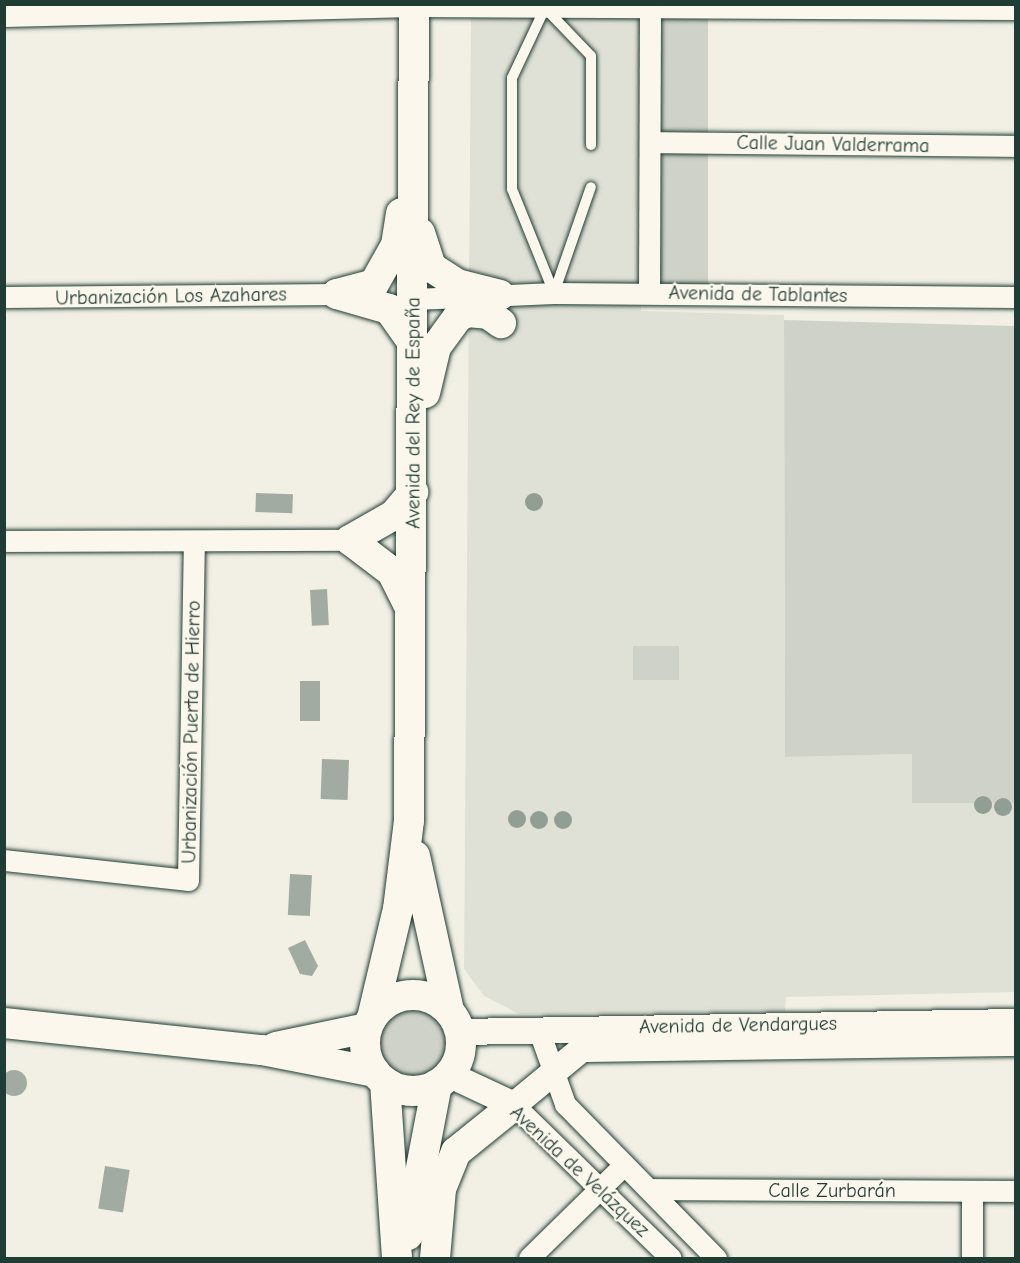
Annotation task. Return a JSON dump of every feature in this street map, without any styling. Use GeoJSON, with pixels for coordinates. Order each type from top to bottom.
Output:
{"type":"FeatureCollection","features":[{"type":"Feature","properties":{"kind":"main road","name":"Avenida del Rey de España"},"geometry":{"type":"LineString","coordinates":[[370,1023],[398,909],[410,821],[414,5]]}},
{"type":"Feature","properties":{"kind":"main road"},"geometry":{"type":"LineString","coordinates":[[337,294],[374,284],[396,245],[414,127]]}},
{"type":"Feature","properties":{"kind":"main road"},"geometry":{"type":"LineString","coordinates":[[414,213],[431,267],[501,309]]}},
{"type":"Feature","properties":{"kind":"main road"},"geometry":{"type":"LineString","coordinates":[[337,294],[389,309],[413,343]]}},
{"type":"Feature","properties":{"kind":"main road"},"geometry":{"type":"LineString","coordinates":[[350,540],[394,515],[413,485],[436,347],[467,312],[501,309]]}},
{"type":"Feature","properties":{"kind":"main road"},"geometry":{"type":"LineString","coordinates":[[350,540],[394,542],[413,563]]}},
{"type":"Feature","properties":{"kind":"main road"},"geometry":{"type":"LineString","coordinates":[[350,540],[393,572],[412,613]]}},
{"type":"Feature","properties":{"kind":"main road","name":"Avenida del Rey de España"},"geometry":{"type":"LineString","coordinates":[[410,821],[424,919],[455,1021]]}},
{"type":"Feature","properties":{"kind":"main road"},"geometry":{"type":"LineString","coordinates":[[397,1258],[380,1077],[367,1057],[370,1023],[383,1006],[414,995],[455,1021],[460,1051],[440,1087],[404,1258]]}},
{"type":"Feature","properties":{"kind":"main road"},"geometry":{"type":"LineString","coordinates":[[4,1023],[262,1050],[380,1077],[411,1091],[440,1087]]}},
{"type":"Feature","properties":{"kind":"main road"},"geometry":{"type":"LineString","coordinates":[[262,1050],[370,1023]]}},
{"type":"Feature","properties":{"kind":"main road"},"geometry":{"type":"LineString","coordinates":[[418,1258],[440,1087]]}},
{"type":"Feature","properties":{"kind":"main road"},"geometry":{"type":"LineString","coordinates":[[435,1258],[441,1189],[456,1152],[514,1105]]}},
{"type":"Feature","properties":{"kind":"street"},"geometry":{"type":"LineString","coordinates":[[4,16],[414,5],[650,9],[1016,9]]}},
{"type":"Feature","properties":{"kind":"street"},"geometry":{"type":"LineString","coordinates":[[649,293],[650,9]]}},
{"type":"Feature","properties":{"kind":"street","name":"Calle Juan Valderrama"},"geometry":{"type":"LineString","coordinates":[[651,142],[1016,146]]}},
{"type":"Feature","properties":{"kind":"street","name":"Avenida de Tablantes"},"geometry":{"type":"LineString","coordinates":[[413,299],[501,309],[554,293],[1016,297]]}},
{"type":"Feature","properties":{"kind":"street","name":"Urbanización Los Azahares"},"geometry":{"type":"LineString","coordinates":[[4,297],[337,294]]}},
{"type":"Feature","properties":{"kind":"street"},"geometry":{"type":"LineString","coordinates":[[4,541],[194,544],[350,540]]}},
{"type":"Feature","properties":{"kind":"street","name":"Urbanización Puerta de Hierro"},"geometry":{"type":"LineString","coordinates":[[4,860],[188,880],[194,544]]}},
{"type":"Feature","properties":{"kind":"street","name":"Avenida de Vendargues"},"geometry":{"type":"LineString","coordinates":[[455,1021],[538,1028],[1016,1022]]}},
{"type":"Feature","properties":{"kind":"street","name":"Avenida de Velázquez"},"geometry":{"type":"LineString","coordinates":[[538,1028],[565,1104],[716,1258]]}},
{"type":"Feature","properties":{"kind":"street","name":"Avenida de Vendargues"},"geometry":{"type":"LineString","coordinates":[[514,1105],[582,1049],[1016,1043]]}},
{"type":"Feature","properties":{"kind":"street","name":"Avenida de Velázquez"},"geometry":{"type":"LineString","coordinates":[[440,1087],[514,1105],[600,1186],[671,1258]]}},
{"type":"Feature","properties":{"kind":"street"},"geometry":{"type":"LineString","coordinates":[[529,1258],[624,1165]]}},
{"type":"Feature","properties":{"kind":"street","name":"Calle Zurbarán"},"geometry":{"type":"LineString","coordinates":[[649,1189],[1016,1191]]}},
{"type":"Feature","properties":{"kind":"street"},"geometry":{"type":"LineString","coordinates":[[972,1191],[972,1258]]}},
{"type":"Feature","properties":{"kind":"lane"},"geometry":{"type":"LineString","coordinates":[[554,293],[512,189],[512,78],[545,8],[591,56],[591,145]]}},
{"type":"Feature","properties":{"kind":"lane"},"geometry":{"type":"LineString","coordinates":[[554,293],[591,187]]}},
{"type":"Feature","properties":{"kind":"shaded area"},"geometry":{"type":"Polygon","coordinates":[[[650,9],[708,9],[708,293],[650,293],[650,9]]]}},
{"type":"Feature","properties":{"kind":"shaded area"},"geometry":{"type":"Polygon","coordinates":[[[471,17],[641,19],[641,311],[784,315],[785,757],[912,754],[913,803],[1015,803],[1015,992],[786,997],[785,1011],[519,1014],[484,996],[464,969],[471,17]]]}},
{"type":"Feature","properties":{"kind":"shaded area"},"geometry":{"type":"Polygon","coordinates":[[[784,320],[1015,326],[1015,803],[912,803],[912,754],[785,757],[784,320]]]}},
{"type":"Feature","properties":{"kind":"shaded area"},"geometry":{"type":"Polygon","coordinates":[[[256,493],[293,494],[292,513],[255,512],[256,493]]]}},
{"type":"Feature","properties":{"kind":"shaded area"},"geometry":{"type":"Polygon","coordinates":[[[327,589],[329,625],[312,626],[310,590],[327,589]]]}},
{"type":"Feature","properties":{"kind":"shaded area"},"geometry":{"type":"Polygon","coordinates":[[[633,646],[679,646],[679,680],[633,680],[633,646]]]}},
{"type":"Feature","properties":{"kind":"shaded area"},"geometry":{"type":"Polygon","coordinates":[[[300,681],[320,681],[320,721],[300,721],[300,681]]]}},
{"type":"Feature","properties":{"kind":"shaded area"},"geometry":{"type":"Polygon","coordinates":[[[322,759],[349,760],[348,800],[321,799],[322,759]]]}},
{"type":"Feature","properties":{"kind":"shaded area"},"geometry":{"type":"Polygon","coordinates":[[[290,874],[312,875],[310,916],[288,915],[290,874]]]}},
{"type":"Feature","properties":{"kind":"shaded area"},"geometry":{"type":"Polygon","coordinates":[[[305,940],[318,966],[312,976],[300,974],[288,948],[305,940]]]}},
{"type":"Feature","properties":{"kind":"shaded area"},"geometry":{"type":"Polygon","coordinates":[[[413,1003],[429,1007],[442,1015],[450,1028],[454,1044],[450,1060],[442,1073],[429,1081],[413,1085],[397,1081],[384,1073],[376,1060],[372,1044],[376,1028],[384,1015],[397,1007],[413,1003]]]}},
{"type":"Feature","properties":{"kind":"shaded area"},"geometry":{"type":"Polygon","coordinates":[[[14,1070],[23,1074],[27,1083],[23,1092],[14,1096],[5,1092],[1,1083],[5,1074],[14,1070]]]}},
{"type":"Feature","properties":{"kind":"shaded area"},"geometry":{"type":"Polygon","coordinates":[[[105,1166],[130,1170],[123,1212],[98,1208],[105,1166]]]}}]}
